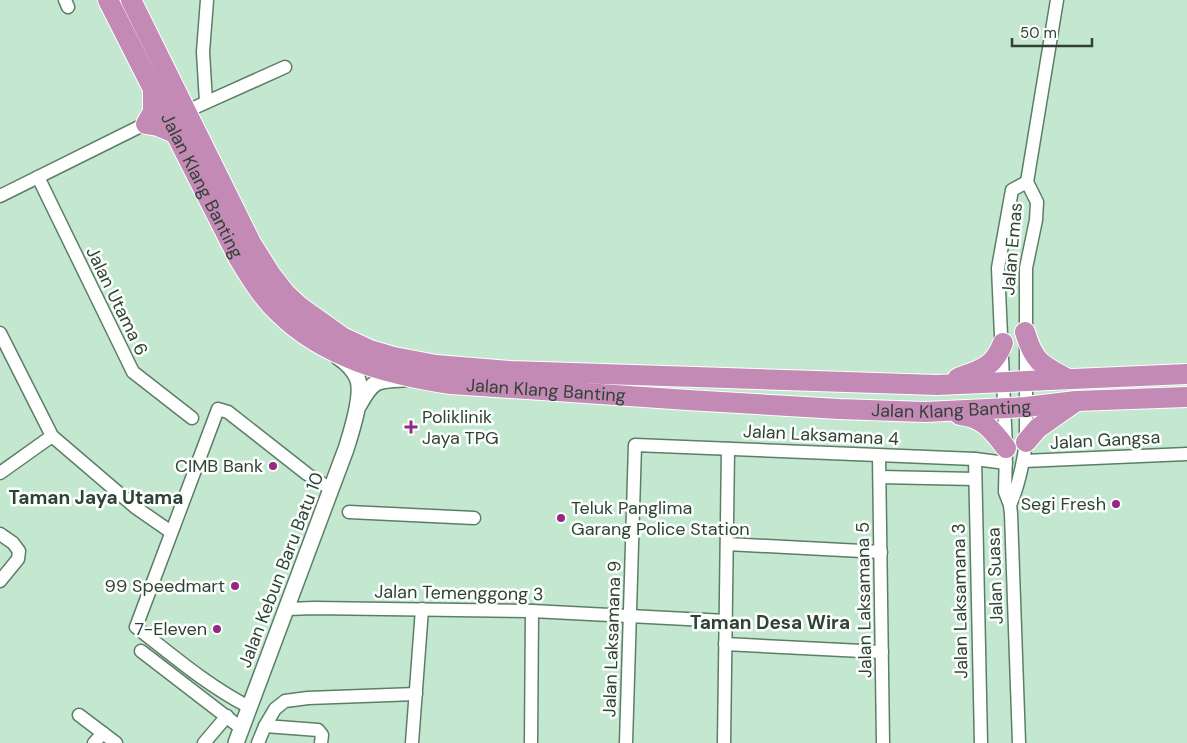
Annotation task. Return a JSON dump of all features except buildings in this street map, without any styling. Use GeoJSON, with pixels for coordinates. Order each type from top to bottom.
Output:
{"type":"FeatureCollection","features":[{"type":"Feature","properties":{"kind":"highway","name":"Jalan Klang Banting"},"geometry":{"type":"LineString","coordinates":[[108,0],[160,80],[187,111],[251,243],[271,275],[300,307],[342,337],[370,350],[436,365],[511,371],[937,385],[1187,374]]}},
{"type":"Feature","properties":{"kind":"highway","name":"Jalan Klang Banting"},"geometry":{"type":"LineString","coordinates":[[131,0],[160,80],[166,113],[238,257],[256,286],[291,324],[327,348],[365,364],[418,379],[482,387],[839,409],[925,412],[1026,407],[1076,401],[1187,397]]}},
{"type":"Feature","properties":{"kind":"highway"},"geometry":{"type":"LineString","coordinates":[[160,80],[153,112],[146,124],[158,126],[177,134]]}},
{"type":"Feature","properties":{"kind":"highway"},"geometry":{"type":"LineString","coordinates":[[1025,332],[1034,357],[1051,370],[1068,379]]}},
{"type":"Feature","properties":{"kind":"highway"},"geometry":{"type":"LineString","coordinates":[[937,385],[990,365],[998,355],[1003,343]]}},
{"type":"Feature","properties":{"kind":"highway"},"geometry":{"type":"LineString","coordinates":[[1025,452],[1038,428],[1076,401]]}},
{"type":"Feature","properties":{"kind":"highway"},"geometry":{"type":"LineString","coordinates":[[925,412],[964,415],[976,418],[993,430],[1006,456]]}},
{"type":"Feature","properties":{"kind":"street"},"geometry":{"type":"LineString","coordinates":[[206,102],[203,52],[207,0]]}},
{"type":"Feature","properties":{"kind":"street"},"geometry":{"type":"LineString","coordinates":[[1027,182],[1057,0]]}},
{"type":"Feature","properties":{"kind":"street"},"geometry":{"type":"LineString","coordinates":[[187,111],[285,67]]}},
{"type":"Feature","properties":{"kind":"street"},"geometry":{"type":"LineString","coordinates":[[0,196],[166,113]]}},
{"type":"Feature","properties":{"kind":"street","name":"Jalan Utama 6"},"geometry":{"type":"LineString","coordinates":[[38,177],[132,372],[192,418]]}},
{"type":"Feature","properties":{"kind":"street","name":"Jalan Emas"},"geometry":{"type":"LineString","coordinates":[[1005,408],[998,268],[1012,190],[1027,182],[1037,202],[1036,220],[1026,268],[1025,452],[1017,490],[1010,505]]}},
{"type":"Feature","properties":{"kind":"street"},"geometry":{"type":"LineString","coordinates":[[0,333],[52,436],[135,508],[171,532]]}},
{"type":"Feature","properties":{"kind":"street"},"geometry":{"type":"LineString","coordinates":[[327,348],[345,362],[358,380],[357,409]]}},
{"type":"Feature","properties":{"kind":"street"},"geometry":{"type":"LineString","coordinates":[[357,409],[375,382],[418,379]]}},
{"type":"Feature","properties":{"kind":"street","name":"Jalan Suasa"},"geometry":{"type":"LineString","coordinates":[[1005,408],[1005,492],[1010,505],[1019,743]]}},
{"type":"Feature","properties":{"kind":"street"},"geometry":{"type":"LineString","coordinates":[[249,708],[179,661],[136,627],[218,409],[228,412],[307,474],[332,488]]}},
{"type":"Feature","properties":{"kind":"street","name":"Jalan Kebun Baru Batu 10"},"geometry":{"type":"LineString","coordinates":[[236,743],[346,450],[357,409]]}},
{"type":"Feature","properties":{"kind":"street"},"geometry":{"type":"LineString","coordinates":[[0,473],[52,436]]}},
{"type":"Feature","properties":{"kind":"street","name":"Jalan Laksamana 4"},"geometry":{"type":"LineString","coordinates":[[635,445],[975,459],[1006,456]]}},
{"type":"Feature","properties":{"kind":"street","name":"Jalan Laksamana 9"},"geometry":{"type":"LineString","coordinates":[[626,743],[635,445]]}},
{"type":"Feature","properties":{"kind":"street"},"geometry":{"type":"LineString","coordinates":[[724,743],[728,449]]}},
{"type":"Feature","properties":{"kind":"street","name":"Jalan Gangsa"},"geometry":{"type":"LineString","coordinates":[[1025,452],[1187,454]]}},
{"type":"Feature","properties":{"kind":"street","name":"Jalan Laksamana 5"},"geometry":{"type":"LineString","coordinates":[[879,456],[883,743]]}},
{"type":"Feature","properties":{"kind":"street","name":"Jalan Laksamana 3"},"geometry":{"type":"LineString","coordinates":[[975,459],[981,743]]}},
{"type":"Feature","properties":{"kind":"street"},"geometry":{"type":"LineString","coordinates":[[880,477],[976,479]]}},
{"type":"Feature","properties":{"kind":"street"},"geometry":{"type":"LineString","coordinates":[[349,512],[474,518]]}},
{"type":"Feature","properties":{"kind":"street"},"geometry":{"type":"LineString","coordinates":[[0,534],[13,543],[19,551],[18,559],[0,581]]}},
{"type":"Feature","properties":{"kind":"street"},"geometry":{"type":"LineString","coordinates":[[727,544],[881,552]]}},
{"type":"Feature","properties":{"kind":"street","name":"Jalan Temenggong 3"},"geometry":{"type":"LineString","coordinates":[[287,610],[314,608],[532,611],[726,621]]}},
{"type":"Feature","properties":{"kind":"street"},"geometry":{"type":"LineString","coordinates":[[412,743],[422,609]]}},
{"type":"Feature","properties":{"kind":"street"},"geometry":{"type":"LineString","coordinates":[[531,743],[532,611]]}},
{"type":"Feature","properties":{"kind":"street"},"geometry":{"type":"LineString","coordinates":[[726,644],[882,652]]}},
{"type":"Feature","properties":{"kind":"street"},"geometry":{"type":"LineString","coordinates":[[140,651],[241,728]]}},
{"type":"Feature","properties":{"kind":"street"},"geometry":{"type":"LineString","coordinates":[[258,743],[275,709],[285,701],[308,698],[416,694]]}},
{"type":"Feature","properties":{"kind":"street"},"geometry":{"type":"LineString","coordinates":[[79,715],[116,743]]}},
{"type":"Feature","properties":{"kind":"street"},"geometry":{"type":"LineString","coordinates":[[204,743],[226,716]]}},
{"type":"Feature","properties":{"kind":"street"},"geometry":{"type":"LineString","coordinates":[[265,726],[318,730],[322,735],[321,743]]}},
{"type":"Feature","properties":{"kind":"street"},"geometry":{"type":"LineString","coordinates":[[94,743],[103,733]]}},
{"type":"Feature","properties":{"kind":"place","name":"Poliklinik Jaya TPG"},"geometry":{"type":"Point","coordinates":[411,427]}},
{"type":"Feature","properties":{"kind":"place","name":"CIMB Bank"},"geometry":{"type":"Point","coordinates":[273,466]}},
{"type":"Feature","properties":{"kind":"place","name":"Segi Fresh"},"geometry":{"type":"Point","coordinates":[1116,504]}},
{"type":"Feature","properties":{"kind":"place","name":"Teluk Panglima Garang Police Station"},"geometry":{"type":"Point","coordinates":[561,518]}},
{"type":"Feature","properties":{"kind":"place","name":"99 Speedmart"},"geometry":{"type":"Point","coordinates":[235,586]}},
{"type":"Feature","properties":{"kind":"place","name":"7-Eleven"},"geometry":{"type":"Point","coordinates":[217,629]}},
{"type":"Feature","properties":{"kind":"district","name":"Taman Jaya Utama"},"geometry":{"type":"Point","coordinates":[96,497]}},
{"type":"Feature","properties":{"kind":"district","name":"Taman Desa Wira"},"geometry":{"type":"Point","coordinates":[770,622]}}]}
